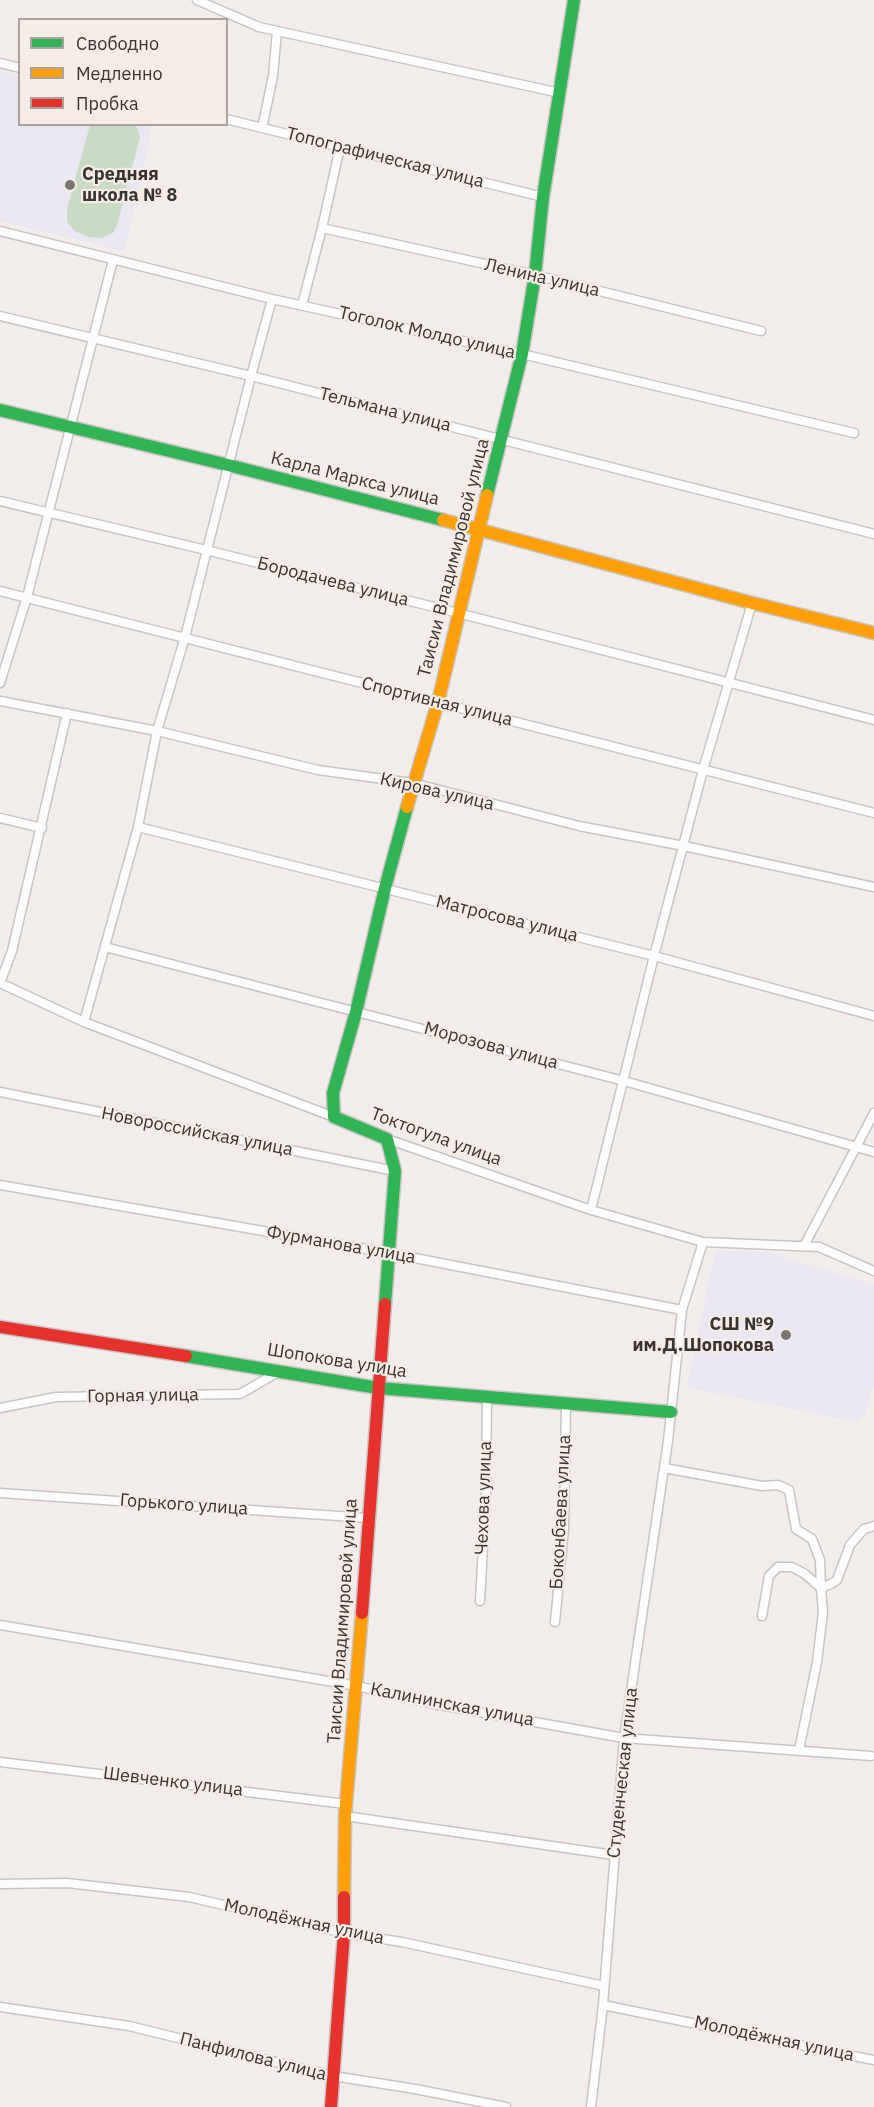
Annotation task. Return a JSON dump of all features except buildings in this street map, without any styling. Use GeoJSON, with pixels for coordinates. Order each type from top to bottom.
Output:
{"type":"FeatureCollection","features":[{"type":"Feature","properties":{"kind":"street"},"geometry":{"type":"LineString","coordinates":[[197,0],[259,27],[560,93]]}},
{"type":"Feature","properties":{"kind":"street","name":"Таисии Владимировой улица"},"geometry":{"type":"LineString","coordinates":[[334,1117],[333,1093],[356,1012],[385,888],[438,702],[522,354],[573,0]]}},
{"type":"Feature","properties":{"kind":"street"},"geometry":{"type":"LineString","coordinates":[[262,128],[273,76],[277,31]]}},
{"type":"Feature","properties":{"kind":"street"},"geometry":{"type":"LineString","coordinates":[[0,63],[18,68]]}},
{"type":"Feature","properties":{"kind":"street","name":"Топографическая улица"},"geometry":{"type":"LineString","coordinates":[[228,120],[543,197]]}},
{"type":"Feature","properties":{"kind":"street"},"geometry":{"type":"LineString","coordinates":[[302,305],[340,147]]}},
{"type":"Feature","properties":{"kind":"street","name":"Ленина улица"},"geometry":{"type":"LineString","coordinates":[[322,228],[535,275],[761,331]]}},
{"type":"Feature","properties":{"kind":"street","name":"Тоголок Молдо улица"},"geometry":{"type":"LineString","coordinates":[[0,231],[272,299],[522,354],[854,433]]}},
{"type":"Feature","properties":{"kind":"street"},"geometry":{"type":"LineString","coordinates":[[0,683],[27,597],[113,260]]}},
{"type":"Feature","properties":{"kind":"street"},"geometry":{"type":"LineString","coordinates":[[84,1022],[138,827],[157,731],[185,637],[250,376],[272,299]]}},
{"type":"Feature","properties":{"kind":"street","name":"Тельмана улица"},"geometry":{"type":"LineString","coordinates":[[0,316],[250,376],[874,534]]}},
{"type":"Feature","properties":{"kind":"street","name":"Карла Маркса улица"},"geometry":{"type":"LineString","coordinates":[[0,410],[228,465],[874,633]]}},
{"type":"Feature","properties":{"kind":"street","name":"Бородачева улица"},"geometry":{"type":"LineString","coordinates":[[0,501],[458,613],[874,720]]}},
{"type":"Feature","properties":{"kind":"street","name":"Спортивная улица"},"geometry":{"type":"LineString","coordinates":[[0,591],[874,813]]}},
{"type":"Feature","properties":{"kind":"street"},"geometry":{"type":"LineString","coordinates":[[591,1210],[703,770],[752,603]]}},
{"type":"Feature","properties":{"kind":"street","name":"Кирова улица"},"geometry":{"type":"LineString","coordinates":[[0,701],[157,731],[318,770],[414,783],[579,826],[874,887]]}},
{"type":"Feature","properties":{"kind":"street"},"geometry":{"type":"LineString","coordinates":[[0,983],[12,951],[67,713]]}},
{"type":"Feature","properties":{"kind":"street"},"geometry":{"type":"LineString","coordinates":[[0,818],[42,828]]}},
{"type":"Feature","properties":{"kind":"street","name":"Матросова улица"},"geometry":{"type":"LineString","coordinates":[[138,827],[654,956],[874,1016]]}},
{"type":"Feature","properties":{"kind":"street","name":"Морозова улица"},"geometry":{"type":"LineString","coordinates":[[105,947],[624,1081],[874,1152]]}},
{"type":"Feature","properties":{"kind":"street","name":"Токтогула улица"},"geometry":{"type":"LineString","coordinates":[[0,983],[84,1022],[387,1139],[591,1210],[704,1242],[819,1248],[874,1271]]}},
{"type":"Feature","properties":{"kind":"street","name":"Новороссийская улица"},"geometry":{"type":"LineString","coordinates":[[0,1092],[395,1171]]}},
{"type":"Feature","properties":{"kind":"street"},"geometry":{"type":"LineString","coordinates":[[804,1246],[874,1113]]}},
{"type":"Feature","properties":{"kind":"street","name":"Таисии Владимировой улица"},"geometry":{"type":"LineString","coordinates":[[331,2107],[344,1933],[345,1810],[357,1686],[395,1171],[387,1139]]}},
{"type":"Feature","properties":{"kind":"street","name":"Фурманова улица"},"geometry":{"type":"LineString","coordinates":[[0,1185],[389,1253],[682,1310]]}},
{"type":"Feature","properties":{"kind":"street"},"geometry":{"type":"LineString","coordinates":[[671,1412],[682,1310],[704,1242]]}},
{"type":"Feature","properties":{"kind":"street","name":"Шопокова улица"},"geometry":{"type":"LineString","coordinates":[[0,1327],[378,1388],[671,1412]]}},
{"type":"Feature","properties":{"kind":"street","name":"Горная улица"},"geometry":{"type":"LineString","coordinates":[[0,1408],[56,1397],[240,1394],[281,1371]]}},
{"type":"Feature","properties":{"kind":"street","name":"Чехова улица"},"geometry":{"type":"LineString","coordinates":[[480,1601],[486,1493],[487,1396]]}},
{"type":"Feature","properties":{"kind":"street","name":"Боконбаева улица"},"geometry":{"type":"LineString","coordinates":[[555,1622],[564,1529],[566,1402]]}},
{"type":"Feature","properties":{"kind":"street","name":"Студенческая улица"},"geometry":{"type":"LineString","coordinates":[[591,2107],[603,2005],[624,1738],[671,1412]]}},
{"type":"Feature","properties":{"kind":"street"},"geometry":{"type":"LineString","coordinates":[[664,1468],[762,1486],[778,1485],[789,1490],[796,1529],[812,1539],[820,1560],[823,1612],[818,1652],[799,1750]]}},
{"type":"Feature","properties":{"kind":"street","name":"Горького улица"},"geometry":{"type":"LineString","coordinates":[[0,1493],[368,1518]]}},
{"type":"Feature","properties":{"kind":"street"},"geometry":{"type":"LineString","coordinates":[[821,1588],[837,1580],[850,1545],[864,1529],[874,1526]]}},
{"type":"Feature","properties":{"kind":"street"},"geometry":{"type":"LineString","coordinates":[[762,1616],[768,1576],[778,1567],[792,1567],[806,1574],[821,1588]]}},
{"type":"Feature","properties":{"kind":"street","name":"Калининская улица"},"geometry":{"type":"LineString","coordinates":[[0,1624],[357,1686],[434,1704],[624,1738],[871,1756]]}},
{"type":"Feature","properties":{"kind":"street","name":"Шевченко улица"},"geometry":{"type":"LineString","coordinates":[[0,1762],[345,1810],[614,1855]]}},
{"type":"Feature","properties":{"kind":"street","name":"Молодёжная улица"},"geometry":{"type":"LineString","coordinates":[[0,1884],[67,1883],[189,1897],[344,1933],[402,1942],[604,1986]]}},
{"type":"Feature","properties":{"kind":"street","name":"Молодёжная улица"},"geometry":{"type":"LineString","coordinates":[[603,2005],[874,2060]]}},
{"type":"Feature","properties":{"kind":"street","name":"Панфилова улица"},"geometry":{"type":"LineString","coordinates":[[0,2007],[129,2026],[333,2076],[506,2107]]}},
{"type":"Feature","properties":{"kind":"shaded area","name":"Средняя школа № 8"},"geometry":{"type":"Polygon","coordinates":[[[0,71],[18,76],[18,126],[150,126],[148,150],[124,251],[0,221],[0,71]]]}},
{"type":"Feature","properties":{"kind":"shaded area","name":"СШ №9 им.Д.Шопокова"},"geometry":{"type":"Polygon","coordinates":[[[715,1251],[766,1252],[874,1285],[874,1384],[864,1416],[856,1422],[687,1387],[715,1251]]]}},
{"type":"Feature","properties":{"kind":"green space"},"geometry":{"type":"Polygon","coordinates":[[[90,126],[136,126],[140,137],[113,233],[101,238],[88,237],[75,231],[67,222],[67,209],[90,126]]]}},
{"type":"Feature","properties":{"kind":"traffic: fast"},"geometry":{"type":"LineString","coordinates":[[487,495],[522,354],[535,275],[543,197],[574,0]]}},
{"type":"Feature","properties":{"kind":"traffic: fast"},"geometry":{"type":"LineString","coordinates":[[0,410],[443,520]]}},
{"type":"Feature","properties":{"kind":"traffic: fast"},"geometry":{"type":"LineString","coordinates":[[385,1304],[395,1171],[387,1139],[334,1117],[333,1093],[356,1012],[407,807]]}},
{"type":"Feature","properties":{"kind":"traffic: fast"},"geometry":{"type":"LineString","coordinates":[[186,1356],[378,1388],[671,1412]]}},
{"type":"Feature","properties":{"kind":"traffic: slow"},"geometry":{"type":"LineString","coordinates":[[407,807],[438,702],[487,495]]}},
{"type":"Feature","properties":{"kind":"traffic: slow"},"geometry":{"type":"LineString","coordinates":[[443,520],[752,603],[874,633]]}},
{"type":"Feature","properties":{"kind":"traffic: slow"},"geometry":{"type":"LineString","coordinates":[[344,1897],[345,1816],[362,1613]]}},
{"type":"Feature","properties":{"kind":"traffic: jam"},"geometry":{"type":"LineString","coordinates":[[362,1613],[385,1304]]}},
{"type":"Feature","properties":{"kind":"traffic: jam"},"geometry":{"type":"LineString","coordinates":[[0,1327],[186,1356]]}},
{"type":"Feature","properties":{"kind":"traffic: jam"},"geometry":{"type":"LineString","coordinates":[[331,2107],[344,1933],[344,1897]]}},
{"type":"Feature","properties":{"kind":"place","name":"Средняя школа № 8"},"geometry":{"type":"Point","coordinates":[70,185]}},
{"type":"Feature","properties":{"kind":"place","name":"СШ №9 им.Д.Шопокова"},"geometry":{"type":"Point","coordinates":[786,1335]}}]}
